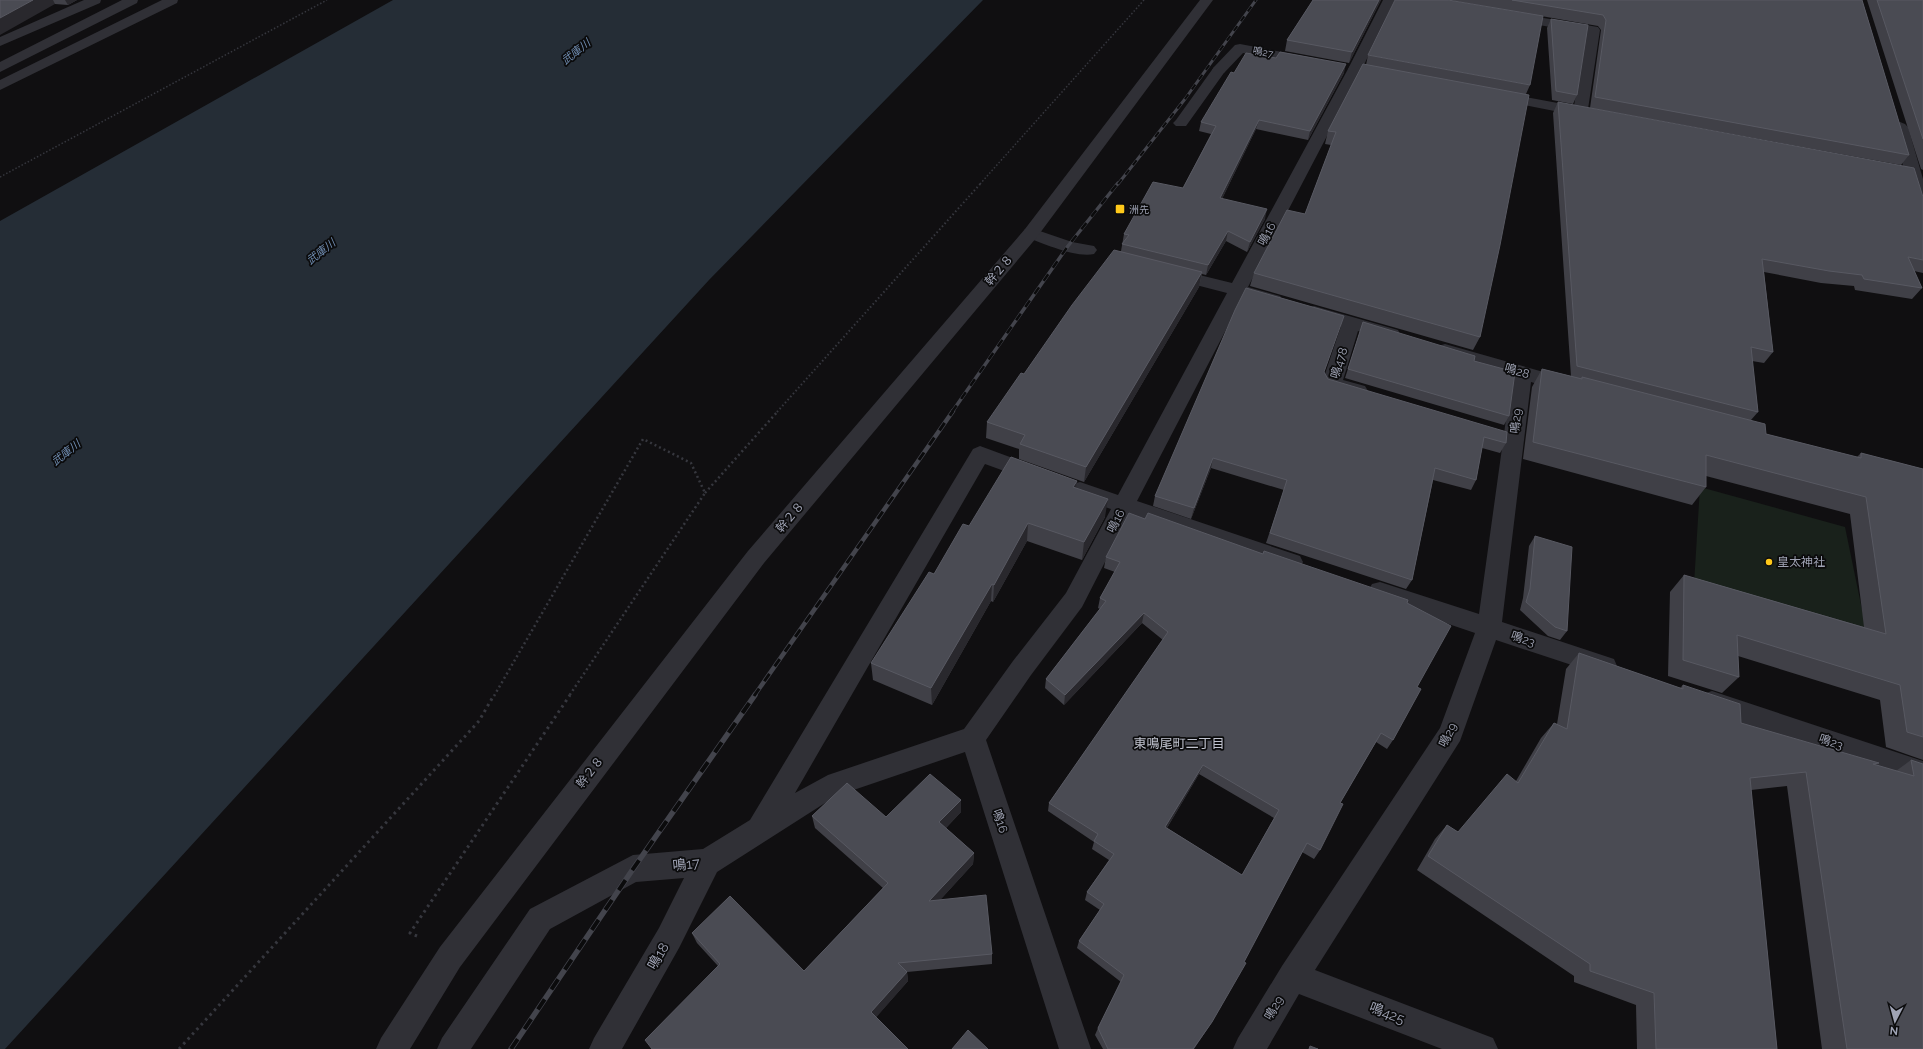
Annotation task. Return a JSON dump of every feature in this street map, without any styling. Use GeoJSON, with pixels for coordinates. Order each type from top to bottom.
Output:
{"type":"FeatureCollection","features":[{"type":"Feature","properties":{"kind":"street"},"geometry":{"type":"LineString","coordinates":[[0,42],[95,0]]}},
{"type":"Feature","properties":{"kind":"street"},"geometry":{"type":"LineString","coordinates":[[0,68],[132,0]]}},
{"type":"Feature","properties":{"kind":"street"},"geometry":{"type":"LineString","coordinates":[[0,86],[172,0]]}},
{"type":"Feature","properties":{"kind":"street","name":"幹２８"},"geometry":{"type":"LineString","coordinates":[[392,1049],[450,957],[756,557],[1031,233],[1206,0]]}},
{"type":"Feature","properties":{"kind":"street","name":"鳴16"},"geometry":{"type":"LineString","coordinates":[[1075,1049],[973,738],[1022,668],[1074,600],[1237,290],[1356,69],[1389,0]]}},
{"type":"Feature","properties":{"kind":"street"},"geometry":{"type":"LineString","coordinates":[[1501,14],[1593,30],[1580,112]]}},
{"type":"Feature","properties":{"kind":"street","name":"鳴27"},"geometry":{"type":"LineString","coordinates":[[1181,123],[1219,70],[1240,48],[1325,64]]}},
{"type":"Feature","properties":{"kind":"street"},"geometry":{"type":"LineString","coordinates":[[1487,94],[1602,116]]}},
{"type":"Feature","properties":{"kind":"street"},"geometry":{"type":"LineString","coordinates":[[1896,114],[1911,174],[1923,207]]}},
{"type":"Feature","properties":{"kind":"street"},"geometry":{"type":"LineString","coordinates":[[1031,233],[1068,246],[1088,250]]}},
{"type":"Feature","properties":{"kind":"street","name":"鳴28"},"geometry":{"type":"LineString","coordinates":[[1156,269],[1352,322],[1522,373],[1584,389]]}},
{"type":"Feature","properties":{"kind":"street","name":"鳴478"},"geometry":{"type":"LineString","coordinates":[[1352,322],[1332,383],[1378,397]]}},
{"type":"Feature","properties":{"kind":"street","name":"鳴29"},"geometry":{"type":"LineString","coordinates":[[1249,1049],[1293,977],[1451,733],[1489,627],[1506,434],[1522,373]]}},
{"type":"Feature","properties":{"kind":"street"},"geometry":{"type":"LineString","coordinates":[[760,828],[980,454],[1123,506],[1310,568]]}},
{"type":"Feature","properties":{"kind":"street","name":"鳴23"},"geometry":{"type":"LineString","coordinates":[[1362,585],[1624,672]]}},
{"type":"Feature","properties":{"kind":"street","name":"鳴23"},"geometry":{"type":"LineString","coordinates":[[1691,695],[1923,773]]}},
{"type":"Feature","properties":{"kind":"street","name":"鳴17"},"geometry":{"type":"LineString","coordinates":[[453,1049],[540,919],[634,869],[707,862],[828,787],[973,738]]}},
{"type":"Feature","properties":{"kind":"street","name":"鳴18"},"geometry":{"type":"LineString","coordinates":[[605,1049],[669,938],[707,862]]}},
{"type":"Feature","properties":{"kind":"street","name":"鳴425"},"geometry":{"type":"LineString","coordinates":[[1293,977],[1482,1049]]}},
{"type":"Feature","properties":{"kind":"path"},"geometry":{"type":"LineString","coordinates":[[0,178],[327,0]]}},
{"type":"Feature","properties":{"kind":"path"},"geometry":{"type":"LineString","coordinates":[[450,957],[410,932],[705,494],[1144,0]]}},
{"type":"Feature","properties":{"kind":"path"},"geometry":{"type":"LineString","coordinates":[[179,1049],[479,721],[643,440],[691,463],[705,494]]}},
{"type":"Feature","properties":{"kind":"shaded area"},"geometry":{"type":"Polygon","coordinates":[[[1700,487],[1845,527],[1866,629],[1694,584],[1700,487]]]}},
{"type":"Feature","properties":{"kind":"water","name":"武庫川"},"geometry":{"type":"Polygon","coordinates":[[[393,0],[983,0],[709,280],[5,1049],[0,1049],[0,221],[393,0]]]}},
{"type":"Feature","properties":{"kind":"building"},"geometry":{"type":"Polygon","coordinates":[[[0,0],[33,0],[0,18],[0,0]]]}},
{"type":"Feature","properties":{"kind":"building"},"geometry":{"type":"Polygon","coordinates":[[[1313,0],[1379,0],[1352,52],[1287,40],[1313,0]]]}},
{"type":"Feature","properties":{"kind":"building"},"geometry":{"type":"Polygon","coordinates":[[[1395,0],[1448,0],[1543,16],[1530,85],[1368,55],[1395,0]]]}},
{"type":"Feature","properties":{"kind":"building"},"geometry":{"type":"Polygon","coordinates":[[[1512,0],[1862,0],[1909,155],[1595,97],[1606,20],[1603,15],[1512,0]]]}},
{"type":"Feature","properties":{"kind":"building"},"geometry":{"type":"Polygon","coordinates":[[[1877,0],[1923,0],[1923,139],[1877,0]]]}},
{"type":"Feature","properties":{"kind":"building"},"geometry":{"type":"Polygon","coordinates":[[[1551,19],[1588,25],[1577,95],[1556,91],[1551,19]]]}},
{"type":"Feature","properties":{"kind":"building"},"geometry":{"type":"Polygon","coordinates":[[[1280,52],[1346,64],[1310,131],[1259,120],[1220,198],[1267,209],[1250,242],[1228,231],[1208,265],[1122,244],[1129,235],[1124,234],[1153,182],[1183,188],[1216,126],[1201,122],[1231,72],[1234,73],[1246,53],[1276,58],[1280,52]]]}},
{"type":"Feature","properties":{"kind":"building"},"geometry":{"type":"Polygon","coordinates":[[[1363,64],[1529,95],[1500,245],[1480,337],[1254,273],[1287,210],[1305,214],[1336,132],[1328,131],[1363,64]]]}},
{"type":"Feature","properties":{"kind":"building"},"geometry":{"type":"Polygon","coordinates":[[[1558,102],[1914,168],[1923,197],[1923,260],[1908,257],[1922,288],[1864,279],[1862,275],[1829,271],[1762,259],[1773,352],[1751,347],[1758,412],[1577,366],[1558,102]]]}},
{"type":"Feature","properties":{"kind":"building"},"geometry":{"type":"Polygon","coordinates":[[[1114,250],[1202,272],[1086,467],[1020,444],[1025,435],[987,422],[1021,373],[1024,374],[1072,305],[1114,250]]]}},
{"type":"Feature","properties":{"kind":"building"},"geometry":{"type":"Polygon","coordinates":[[[1246,288],[1344,316],[1324,372],[1328,379],[1507,432],[1506,443],[1484,437],[1476,480],[1435,468],[1412,580],[1270,533],[1287,480],[1213,458],[1194,508],[1155,496],[1235,310],[1246,288]]]}},
{"type":"Feature","properties":{"kind":"building"},"geometry":{"type":"Polygon","coordinates":[[[1363,322],[1475,356],[1474,361],[1515,372],[1509,416],[1348,369],[1363,322]]]}},
{"type":"Feature","properties":{"kind":"building"},"geometry":{"type":"Polygon","coordinates":[[[1542,369],[1582,379],[1582,377],[1765,424],[1766,434],[1861,458],[1861,453],[1923,469],[1923,737],[1907,732],[1900,685],[1737,635],[1739,677],[1683,660],[1684,575],[1886,634],[1866,497],[1706,455],[1706,487],[1533,442],[1542,369]]]}},
{"type":"Feature","properties":{"kind":"building"},"geometry":{"type":"Polygon","coordinates":[[[1011,457],[1077,481],[1073,487],[1108,499],[1084,542],[1028,523],[994,585],[992,584],[931,688],[871,663],[929,572],[934,574],[963,524],[969,526],[1011,457]]]}},
{"type":"Feature","properties":{"kind":"building"},"geometry":{"type":"Polygon","coordinates":[[[1129,513],[1145,519],[1148,513],[1263,554],[1264,551],[1408,600],[1407,603],[1451,626],[1417,687],[1421,689],[1393,740],[1381,733],[1340,803],[1343,804],[1320,850],[1307,843],[1244,962],[1246,963],[1212,1022],[1193,1049],[1108,1049],[1098,1028],[1124,975],[1079,941],[1104,904],[1087,892],[1114,854],[1094,841],[1098,834],[1049,803],[1168,632],[1144,613],[1065,695],[1046,679],[1106,601],[1100,598],[1120,562],[1106,557],[1129,513]],[[1203,765],[1165,827],[1242,875],[1279,810],[1203,765]]]}},
{"type":"Feature","properties":{"kind":"building"},"geometry":{"type":"Polygon","coordinates":[[[1535,536],[1572,547],[1567,631],[1555,627],[1526,602],[1530,589],[1535,536]]]}},
{"type":"Feature","properties":{"kind":"building"},"geometry":{"type":"Polygon","coordinates":[[[1579,653],[1683,689],[1683,685],[1740,704],[1741,723],[1879,763],[1873,764],[1914,776],[1911,760],[1923,764],[1923,1049],[1847,1049],[1806,772],[1750,778],[1777,1049],[1656,1049],[1654,993],[1590,971],[1590,964],[1428,856],[1447,825],[1458,832],[1507,774],[1518,783],[1554,723],[1567,729],[1579,653]]]}},
{"type":"Feature","properties":{"kind":"building"},"geometry":{"type":"Polygon","coordinates":[[[930,774],[961,800],[939,822],[974,853],[929,901],[986,895],[992,954],[898,963],[907,972],[871,1012],[908,1049],[652,1049],[645,1040],[720,964],[692,933],[730,896],[804,971],[888,883],[812,816],[847,783],[886,817],[930,774]]]}},
{"type":"Feature","properties":{"kind":"building"},"geometry":{"type":"Polygon","coordinates":[[[968,1030],[988,1049],[952,1049],[968,1030]]]}},
{"type":"Feature","properties":{"kind":"building"},"geometry":{"type":"Polygon","coordinates":[[[1310,1046],[1318,1049],[1309,1049],[1310,1046]]]}},
{"type":"Feature","properties":{"kind":"railway"},"geometry":{"type":"LineString","coordinates":[[1118,184],[1185,99],[1256,0]]}},
{"type":"Feature","properties":{"kind":"railway"},"geometry":{"type":"LineString","coordinates":[[952,412],[1068,246],[1118,183]]}},
{"type":"Feature","properties":{"kind":"railway"},"geometry":{"type":"LineString","coordinates":[[754,696],[953,411]]}},
{"type":"Feature","properties":{"kind":"railway"},"geometry":{"type":"LineString","coordinates":[[511,1049],[633,869],[755,695]]}},
{"type":"Feature","properties":{"kind":"place","name":"洲先"},"geometry":{"type":"Point","coordinates":[1120,209]}},
{"type":"Feature","properties":{"kind":"place","name":"皇太神社"},"geometry":{"type":"Point","coordinates":[1769,562]}},
{"type":"Feature","properties":{"kind":"district","name":"東鳴尾町二丁目"},"geometry":{"type":"Point","coordinates":[1179,743]}}]}
